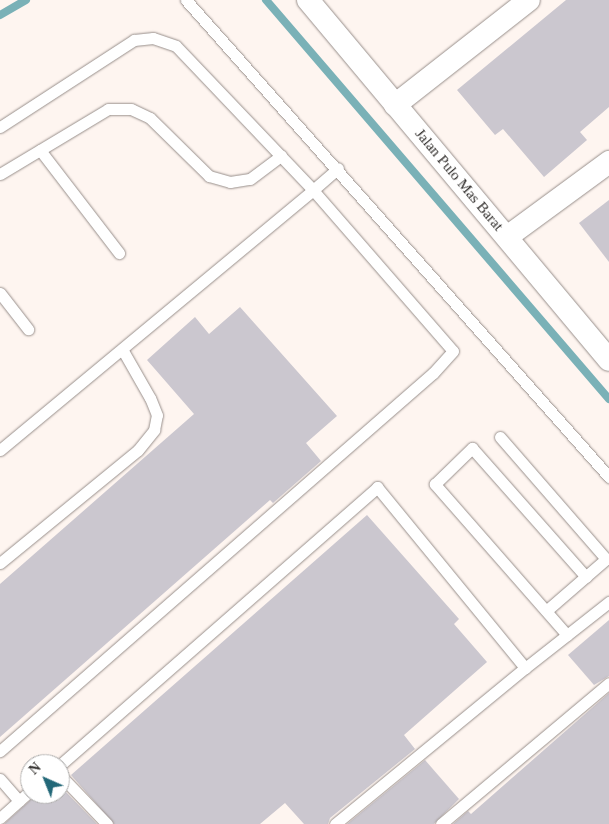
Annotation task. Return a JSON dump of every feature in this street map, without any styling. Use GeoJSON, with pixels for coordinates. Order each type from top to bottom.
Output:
{"type":"FeatureCollection","features":[{"type":"Feature","properties":{"kind":"street","name":"Jalan Pulo Mas Barat"},"geometry":{"type":"LineString","coordinates":[[308,0],[609,360]]}},
{"type":"Feature","properties":{"kind":"street"},"geometry":{"type":"LineString","coordinates":[[395,104],[529,0]]}},
{"type":"Feature","properties":{"kind":"street"},"geometry":{"type":"LineString","coordinates":[[507,237],[609,162]]}},
{"type":"Feature","properties":{"kind":"lane"},"geometry":{"type":"LineString","coordinates":[[186,0],[338,168],[609,476]]}},
{"type":"Feature","properties":{"kind":"lane"},"geometry":{"type":"LineString","coordinates":[[0,127],[134,40],[153,38],[176,46],[313,190],[453,351],[433,373],[0,751]]}},
{"type":"Feature","properties":{"kind":"lane"},"geometry":{"type":"LineString","coordinates":[[0,174],[108,109],[131,109],[150,118],[209,176],[230,182],[250,179],[281,156]]}},
{"type":"Feature","properties":{"kind":"lane"},"geometry":{"type":"LineString","coordinates":[[40,150],[119,253]]}},
{"type":"Feature","properties":{"kind":"lane"},"geometry":{"type":"LineString","coordinates":[[0,450],[338,168]]}},
{"type":"Feature","properties":{"kind":"lane"},"geometry":{"type":"LineString","coordinates":[[0,293],[28,329]]}},
{"type":"Feature","properties":{"kind":"lane"},"geometry":{"type":"LineString","coordinates":[[0,563],[138,450],[154,430],[157,415],[150,398],[122,349]]}},
{"type":"Feature","properties":{"kind":"lane"},"geometry":{"type":"LineString","coordinates":[[500,437],[607,561],[546,610]]}},
{"type":"Feature","properties":{"kind":"lane"},"geometry":{"type":"LineString","coordinates":[[567,635],[435,484],[472,448],[586,577]]}},
{"type":"Feature","properties":{"kind":"lane"},"geometry":{"type":"LineString","coordinates":[[70,756],[376,487],[525,668]]}},
{"type":"Feature","properties":{"kind":"lane"},"geometry":{"type":"LineString","coordinates":[[334,824],[609,602]]}},
{"type":"Feature","properties":{"kind":"lane"},"geometry":{"type":"LineString","coordinates":[[441,824],[609,683]]}},
{"type":"Feature","properties":{"kind":"lane"},"geometry":{"type":"LineString","coordinates":[[0,779],[19,801],[0,818]]}},
{"type":"Feature","properties":{"kind":"lane"},"geometry":{"type":"LineString","coordinates":[[70,785],[107,824]]}},
{"type":"Feature","properties":{"kind":"building"},"geometry":{"type":"Polygon","coordinates":[[[566,0],[609,0],[609,107],[580,132],[587,140],[544,177],[503,129],[495,135],[457,90],[566,0]]]}},
{"type":"Feature","properties":{"kind":"building"},"geometry":{"type":"Polygon","coordinates":[[[609,200],[609,262],[579,223],[609,200]]]}},
{"type":"Feature","properties":{"kind":"building"},"geometry":{"type":"Polygon","coordinates":[[[240,307],[337,416],[306,443],[321,461],[273,503],[270,500],[0,737],[0,584],[194,414],[147,360],[195,317],[209,334],[240,307]]]}},
{"type":"Feature","properties":{"kind":"building"},"geometry":{"type":"Polygon","coordinates":[[[367,515],[459,619],[454,624],[487,662],[404,735],[415,749],[330,818],[328,824],[304,824],[285,803],[260,824],[114,824],[71,775],[367,515]]]}},
{"type":"Feature","properties":{"kind":"building"},"geometry":{"type":"Polygon","coordinates":[[[609,620],[609,676],[594,685],[568,655],[609,620]]]}},
{"type":"Feature","properties":{"kind":"building"},"geometry":{"type":"Polygon","coordinates":[[[609,693],[609,824],[453,824],[468,811],[471,814],[609,693]]]}},
{"type":"Feature","properties":{"kind":"building"},"geometry":{"type":"Polygon","coordinates":[[[425,760],[459,799],[434,824],[347,824],[425,760]]]}},
{"type":"Feature","properties":{"kind":"building"},"geometry":{"type":"Polygon","coordinates":[[[70,796],[97,824],[4,824],[26,804],[70,804],[70,796]]]}},
{"type":"Feature","properties":{"kind":"waterway"},"geometry":{"type":"LineString","coordinates":[[0,15],[26,0]]}},
{"type":"Feature","properties":{"kind":"waterway"},"geometry":{"type":"LineString","coordinates":[[266,0],[609,399]]}}]}
